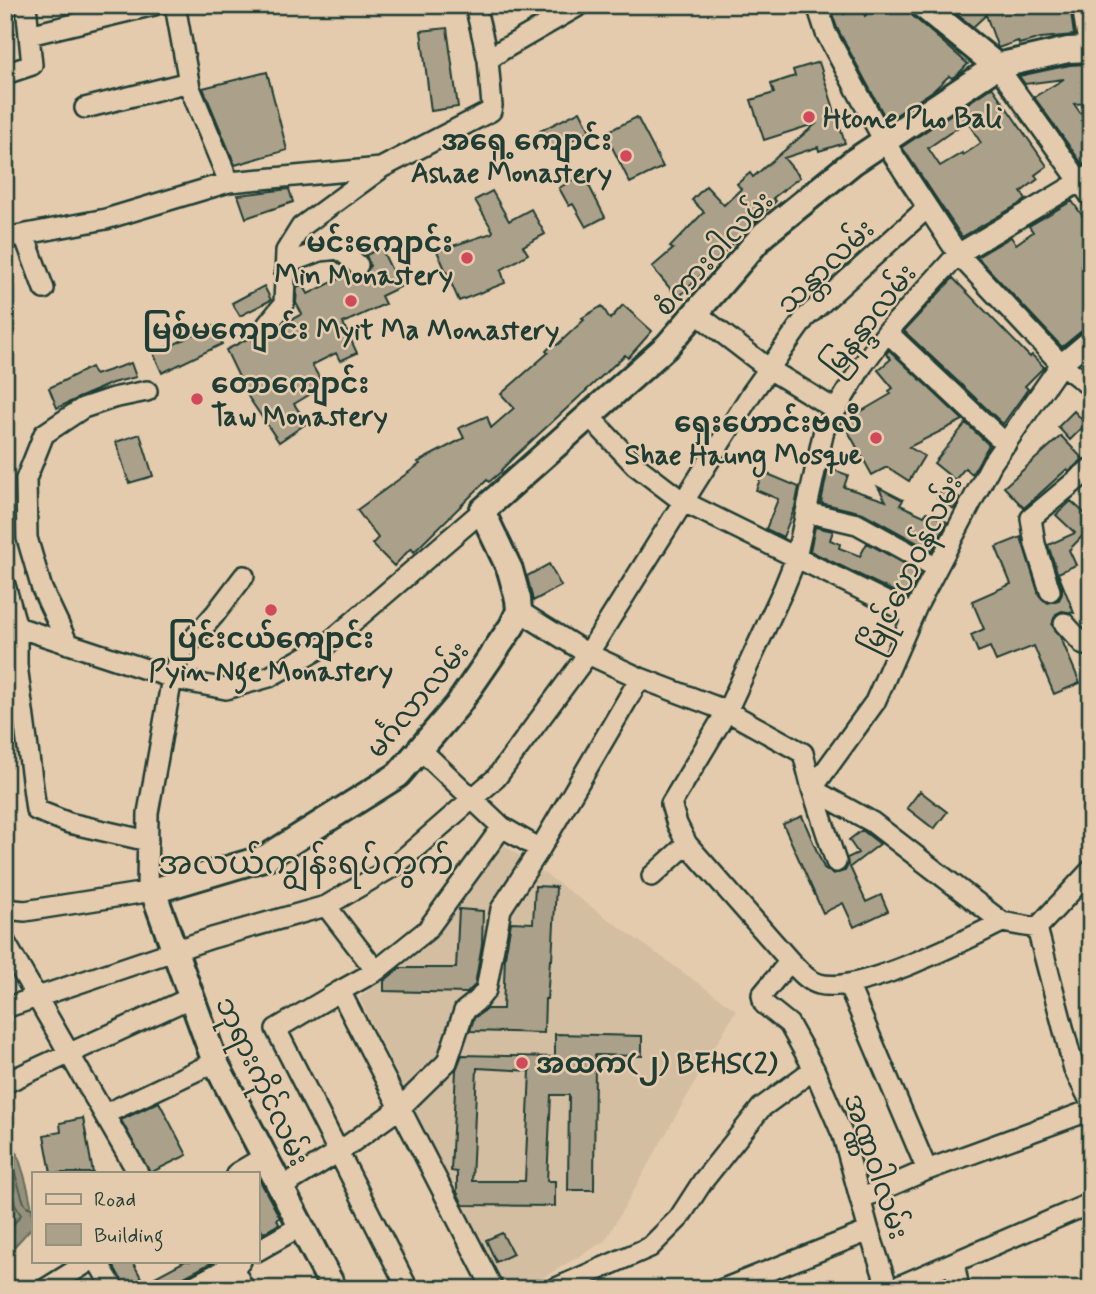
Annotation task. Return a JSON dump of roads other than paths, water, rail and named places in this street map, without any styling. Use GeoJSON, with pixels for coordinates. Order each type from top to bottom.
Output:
{"type":"FeatureCollection","features":[{"type":"Feature","properties":{"kind":"main road"},"geometry":{"type":"LineString","coordinates":[[922,5],[997,66]]}},
{"type":"Feature","properties":{"kind":"main road","name":"စံကားဝါလမ်း"},"geometry":{"type":"LineString","coordinates":[[482,511],[667,346],[763,235],[853,162],[997,66],[1068,50],[1090,49]]}},
{"type":"Feature","properties":{"kind":"main road"},"geometry":{"type":"LineString","coordinates":[[482,511],[510,570],[519,611]]}},
{"type":"Feature","properties":{"kind":"main road","name":"မင်္ဂလာလမ်း"},"geometry":{"type":"LineString","coordinates":[[150,891],[267,857],[398,775],[457,706],[512,626],[519,611]]}},
{"type":"Feature","properties":{"kind":"main road","name":"ဘုရားကိုင်လမ်း"},"geometry":{"type":"LineString","coordinates":[[150,891],[215,1062],[299,1227],[334,1289]]}},
{"type":"Feature","properties":{"kind":"street"},"geometry":{"type":"LineString","coordinates":[[5,74],[32,65],[26,5]]}},
{"type":"Feature","properties":{"kind":"street"},"geometry":{"type":"LineString","coordinates":[[29,35],[154,5]]}},
{"type":"Feature","properties":{"kind":"street"},"geometry":{"type":"LineString","coordinates":[[174,5],[189,82],[229,182]]}},
{"type":"Feature","properties":{"kind":"street"},"geometry":{"type":"LineString","coordinates":[[267,325],[284,304],[286,251],[301,227],[382,168],[491,111],[488,60],[475,5]]}},
{"type":"Feature","properties":{"kind":"street"},"geometry":{"type":"LineString","coordinates":[[488,60],[580,5]]}},
{"type":"Feature","properties":{"kind":"street"},"geometry":{"type":"LineString","coordinates":[[817,5],[826,33],[884,141],[958,254],[1061,364],[1091,387]]}},
{"type":"Feature","properties":{"kind":"street"},"geometry":{"type":"LineString","coordinates":[[1082,5],[1090,49]]}},
{"type":"Feature","properties":{"kind":"street"},"geometry":{"type":"LineString","coordinates":[[997,66],[1087,185]]}},
{"type":"Feature","properties":{"kind":"street"},"geometry":{"type":"LineString","coordinates":[[85,108],[189,82]]}},
{"type":"Feature","properties":{"kind":"street"},"geometry":{"type":"LineString","coordinates":[[44,289],[15,236],[106,219],[229,182],[382,168]]}},
{"type":"Feature","properties":{"kind":"street","name":"မြနန္ဒာလမ်း"},"geometry":{"type":"LineString","coordinates":[[687,844],[671,804],[727,711],[796,558],[824,430],[862,366],[887,332],[958,254],[1087,185]]}},
{"type":"Feature","properties":{"kind":"street","name":"သန္တာလမ်း"},"geometry":{"type":"LineString","coordinates":[[5,1008],[212,938],[326,906],[396,865],[496,778],[588,654],[682,501],[805,318],[927,208]]}},
{"type":"Feature","properties":{"kind":"street"},"geometry":{"type":"LineString","coordinates":[[286,264],[320,251],[339,249],[358,265]]}},
{"type":"Feature","properties":{"kind":"street"},"geometry":{"type":"LineString","coordinates":[[696,313],[769,369],[836,410]]}},
{"type":"Feature","properties":{"kind":"street"},"geometry":{"type":"LineString","coordinates":[[887,332],[1006,444]]}},
{"type":"Feature","properties":{"kind":"street","name":"မြိုင်ဟေဝန်လမ်း"},"geometry":{"type":"LineString","coordinates":[[812,789],[875,702],[913,615],[992,463],[1061,364],[1091,339]]}},
{"type":"Feature","properties":{"kind":"street"},"geometry":{"type":"LineString","coordinates":[[68,644],[43,589],[27,538],[26,479],[44,434],[83,408],[147,391]]}},
{"type":"Feature","properties":{"kind":"street"},"geometry":{"type":"LineString","coordinates":[[589,416],[635,465],[682,501],[913,615]]}},
{"type":"Feature","properties":{"kind":"street"},"geometry":{"type":"LineString","coordinates":[[1051,592],[1035,544],[1031,518],[1091,468]]}},
{"type":"Feature","properties":{"kind":"street"},"geometry":{"type":"LineString","coordinates":[[11,625],[172,678],[226,689],[269,677],[326,645],[482,511]]}},
{"type":"Feature","properties":{"kind":"street"},"geometry":{"type":"LineString","coordinates":[[806,512],[857,524],[937,568]]}},
{"type":"Feature","properties":{"kind":"street"},"geometry":{"type":"LineString","coordinates":[[150,891],[148,813],[172,678],[180,654],[244,576]]}},
{"type":"Feature","properties":{"kind":"street"},"geometry":{"type":"LineString","coordinates":[[5,585],[36,810],[69,823],[148,841]]}},
{"type":"Feature","properties":{"kind":"street"},"geometry":{"type":"LineString","coordinates":[[519,611],[588,654],[640,678],[727,711],[803,754],[836,862]]}},
{"type":"Feature","properties":{"kind":"street"},"geometry":{"type":"LineString","coordinates":[[1064,623],[1084,645],[1091,645]]}},
{"type":"Feature","properties":{"kind":"street"},"geometry":{"type":"LineString","coordinates":[[280,1188],[340,1151],[400,1108],[447,1062],[464,1011],[486,990],[501,909],[540,849],[640,678]]}},
{"type":"Feature","properties":{"kind":"street"},"geometry":{"type":"LineString","coordinates":[[420,749],[502,827],[540,849]]}},
{"type":"Feature","properties":{"kind":"street"},"geometry":{"type":"LineString","coordinates":[[812,789],[872,822],[1002,922],[1037,928]]}},
{"type":"Feature","properties":{"kind":"street"},"geometry":{"type":"LineString","coordinates":[[408,1289],[276,1029],[376,971],[427,930],[502,827]]}},
{"type":"Feature","properties":{"kind":"street"},"geometry":{"type":"LineString","coordinates":[[652,876],[687,844],[808,980],[822,985],[848,984],[937,955],[1002,922]]}},
{"type":"Feature","properties":{"kind":"street"},"geometry":{"type":"LineString","coordinates":[[1037,928],[1091,870]]}},
{"type":"Feature","properties":{"kind":"street","name":"မင်္ဂလာလမ်း"},"geometry":{"type":"LineString","coordinates":[[5,909],[25,911],[150,891]]}},
{"type":"Feature","properties":{"kind":"street"},"geometry":{"type":"LineString","coordinates":[[326,906],[376,971]]}},
{"type":"Feature","properties":{"kind":"street"},"geometry":{"type":"LineString","coordinates":[[1037,928],[1074,1069],[1091,1103]]}},
{"type":"Feature","properties":{"kind":"street"},"geometry":{"type":"LineString","coordinates":[[5,942],[137,1172]]}},
{"type":"Feature","properties":{"kind":"street","name":"အဏ္ဏဝါလမ်း"},"geometry":{"type":"LineString","coordinates":[[790,961],[762,995],[764,1004],[789,1024],[814,1069],[843,1136],[869,1231],[890,1289]]}},
{"type":"Feature","properties":{"kind":"street"},"geometry":{"type":"LineString","coordinates":[[848,984],[928,1170]]}},
{"type":"Feature","properties":{"kind":"street"},"geometry":{"type":"LineString","coordinates":[[340,991],[493,1289]]}},
{"type":"Feature","properties":{"kind":"street"},"geometry":{"type":"LineString","coordinates":[[5,1083],[72,1055],[192,997]]}},
{"type":"Feature","properties":{"kind":"street"},"geometry":{"type":"LineString","coordinates":[[105,1114],[215,1062]]}},
{"type":"Feature","properties":{"kind":"street"},"geometry":{"type":"LineString","coordinates":[[554,1289],[650,1247],[679,1218],[703,1181],[761,1108],[814,1069]]}},
{"type":"Feature","properties":{"kind":"street"},"geometry":{"type":"LineString","coordinates":[[860,1199],[928,1170],[1091,1110]]}},
{"type":"Feature","properties":{"kind":"street"},"geometry":{"type":"LineString","coordinates":[[239,1172],[264,1157]]}},
{"type":"Feature","properties":{"kind":"street"},"geometry":{"type":"LineString","coordinates":[[890,1289],[1091,1203]]}},
{"type":"Feature","properties":{"kind":"street"},"geometry":{"type":"LineString","coordinates":[[259,1250],[299,1227]]}},
{"type":"Feature","properties":{"kind":"street"},"geometry":{"type":"LineString","coordinates":[[723,1289],[869,1231]]}},
{"type":"Feature","properties":{"kind":"street"},"geometry":{"type":"LineString","coordinates":[[45,1289],[88,1262]]}},
{"type":"Feature","properties":{"kind":"street"},"geometry":{"type":"LineString","coordinates":[[98,1262],[114,1289]]}},
{"type":"Feature","properties":{"kind":"street"},"geometry":{"type":"LineString","coordinates":[[954,1262],[959,1289]]}},
{"type":"Feature","properties":{"kind":"street"},"geometry":{"type":"LineString","coordinates":[[188,1289],[236,1263],[244,1289]]}},
{"type":"Feature","properties":{"kind":"water"},"geometry":{"type":"Polygon","coordinates":[[[5,1128],[24,1176],[31,1202],[32,1227],[5,1257],[5,1128]]]}},
{"type":"Feature","properties":{"kind":"place","name":"Htone Pho Bali"},"geometry":{"type":"Point","coordinates":[809,117]}},
{"type":"Feature","properties":{"kind":"place","name":"အရှေ့ကျောင်း Ashae Monastery"},"geometry":{"type":"Point","coordinates":[626,156]}},
{"type":"Feature","properties":{"kind":"place","name":"မင်းကျောင်း Min Monastery"},"geometry":{"type":"Point","coordinates":[467,258]}},
{"type":"Feature","properties":{"kind":"place","name":"မြစ်မကျောင်း Myit Ma Monastery"},"geometry":{"type":"Point","coordinates":[351,301]}},
{"type":"Feature","properties":{"kind":"place","name":"တောကျောင်း Taw Monastery"},"geometry":{"type":"Point","coordinates":[197,399]}},
{"type":"Feature","properties":{"kind":"place","name":"ရှေးဟောင်းဗလီ Shae Haung Mosque"},"geometry":{"type":"Point","coordinates":[876,438]}},
{"type":"Feature","properties":{"kind":"place","name":"ပြင်းငယ်ကျောင်း Pyin Nge Monastery"},"geometry":{"type":"Point","coordinates":[271,610]}},
{"type":"Feature","properties":{"kind":"place","name":"အထက(၂) BEHS(2)"},"geometry":{"type":"Point","coordinates":[522,1063]}},
{"type":"Feature","properties":{"kind":"district","name":"အလယ်ကျွန်းရပ်ကွက်"},"geometry":{"type":"Point","coordinates":[306,863]}}]}
